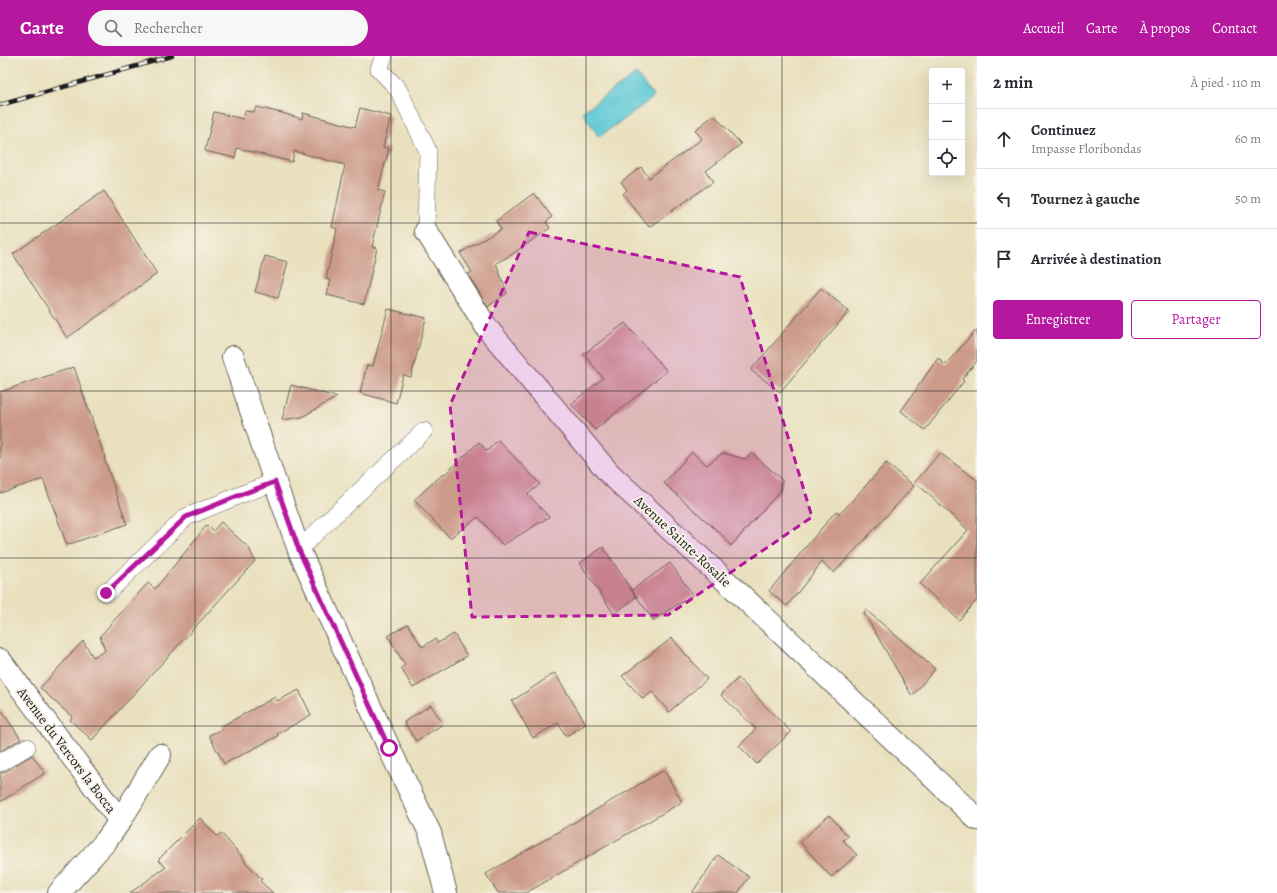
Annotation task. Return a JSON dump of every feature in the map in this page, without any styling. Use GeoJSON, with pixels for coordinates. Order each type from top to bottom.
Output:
{"type":"FeatureCollection","features":[{"type":"Feature","properties":{"kind":"street","name":"Avenue Sainte-Rosalie"},"geometry":{"type":"LineString","coordinates":[[426,231],[487,328],[609,473],[741,595],[977,819]]}},
{"type":"Feature","properties":{"kind":"street"},"geometry":{"type":"LineString","coordinates":[[233,357],[299,550],[389,748],[430,833],[446,893]]}},
{"type":"Feature","properties":{"kind":"street","name":"Avenue du Vercors la Bocca"},"geometry":{"type":"LineString","coordinates":[[0,660],[120,821]]}},
{"type":"Feature","properties":{"kind":"street"},"geometry":{"type":"LineString","coordinates":[[59,893],[106,841],[120,821],[160,755]]}},
{"type":"Feature","properties":{"kind":"lane"},"geometry":{"type":"LineString","coordinates":[[384,56],[379,68],[398,89],[428,150],[426,231]]}},
{"type":"Feature","properties":{"kind":"lane"},"geometry":{"type":"LineString","coordinates":[[299,550],[424,431]]}},
{"type":"Feature","properties":{"kind":"lane"},"geometry":{"type":"LineString","coordinates":[[106,593],[186,517],[275,482]]}},
{"type":"Feature","properties":{"kind":"lane"},"geometry":{"type":"LineString","coordinates":[[0,763],[27,747]]}},
{"type":"Feature","properties":{"kind":"highlighted area"},"geometry":{"type":"Polygon","coordinates":[[[529,232],[740,277],[812,517],[668,615],[472,617],[450,405],[529,232]]]}},
{"type":"Feature","properties":{"kind":"water"},"geometry":{"type":"Polygon","coordinates":[[[636,74],[654,97],[599,137],[582,112],[636,74]]]}},
{"type":"Feature","properties":{"kind":"building"},"geometry":{"type":"Polygon","coordinates":[[[256,107],[302,119],[303,113],[355,127],[360,108],[391,116],[383,147],[389,149],[378,190],[385,192],[372,247],[377,248],[364,304],[327,295],[331,280],[326,279],[337,229],[332,227],[345,165],[294,151],[292,162],[237,148],[235,158],[205,151],[214,112],[243,119],[245,111],[254,112],[256,107]]]}},
{"type":"Feature","properties":{"kind":"building"},"geometry":{"type":"Polygon","coordinates":[[[714,115],[741,144],[706,171],[713,182],[649,227],[623,194],[627,190],[621,182],[641,167],[649,178],[702,139],[695,130],[714,115]]]}},
{"type":"Feature","properties":{"kind":"building"},"geometry":{"type":"Polygon","coordinates":[[[104,191],[157,274],[67,338],[13,254],[104,191]]]}},
{"type":"Feature","properties":{"kind":"building"},"geometry":{"type":"Polygon","coordinates":[[[534,193],[552,217],[546,222],[550,228],[511,255],[496,263],[507,293],[488,307],[468,274],[472,272],[460,253],[501,229],[496,221],[534,193]]]}},
{"type":"Feature","properties":{"kind":"building"},"geometry":{"type":"Polygon","coordinates":[[[265,256],[288,262],[278,298],[255,292],[265,256]]]}},
{"type":"Feature","properties":{"kind":"building"},"geometry":{"type":"Polygon","coordinates":[[[821,288],[849,311],[780,392],[751,370],[821,288]]]}},
{"type":"Feature","properties":{"kind":"building"},"geometry":{"type":"Polygon","coordinates":[[[388,309],[426,318],[411,377],[403,375],[396,403],[360,393],[367,365],[373,366],[388,309]]]}},
{"type":"Feature","properties":{"kind":"building"},"geometry":{"type":"Polygon","coordinates":[[[625,323],[667,371],[595,430],[571,404],[603,378],[584,354],[625,323]]]}},
{"type":"Feature","properties":{"kind":"building"},"geometry":{"type":"Polygon","coordinates":[[[977,329],[977,361],[962,379],[964,381],[925,430],[901,411],[938,358],[945,365],[977,329]]]}},
{"type":"Feature","properties":{"kind":"building"},"geometry":{"type":"Polygon","coordinates":[[[74,367],[127,524],[67,545],[43,479],[0,493],[0,392],[74,367]]]}},
{"type":"Feature","properties":{"kind":"building"},"geometry":{"type":"Polygon","coordinates":[[[291,385],[337,397],[302,417],[282,420],[291,385]]]}},
{"type":"Feature","properties":{"kind":"building"},"geometry":{"type":"Polygon","coordinates":[[[498,440],[540,484],[528,494],[549,517],[503,545],[478,517],[450,538],[414,500],[443,474],[444,475],[479,442],[487,451],[498,440]]]}},
{"type":"Feature","properties":{"kind":"building"},"geometry":{"type":"Polygon","coordinates":[[[692,452],[707,465],[723,453],[745,459],[752,453],[782,480],[781,490],[731,546],[723,536],[664,483],[692,452]]]}},
{"type":"Feature","properties":{"kind":"building"},"geometry":{"type":"Polygon","coordinates":[[[940,453],[977,480],[977,600],[959,620],[920,584],[968,530],[915,482],[940,453]]]}},
{"type":"Feature","properties":{"kind":"building"},"geometry":{"type":"Polygon","coordinates":[[[886,463],[914,486],[834,573],[822,562],[787,606],[769,591],[836,511],[840,514],[886,463]]]}},
{"type":"Feature","properties":{"kind":"building"},"geometry":{"type":"Polygon","coordinates":[[[221,522],[249,548],[255,561],[92,740],[70,720],[72,717],[40,688],[83,641],[93,657],[105,651],[100,636],[148,583],[155,589],[207,525],[213,531],[221,522]]]}},
{"type":"Feature","properties":{"kind":"building"},"geometry":{"type":"Polygon","coordinates":[[[603,547],[636,597],[614,614],[580,563],[603,547]]]}},
{"type":"Feature","properties":{"kind":"building"},"geometry":{"type":"Polygon","coordinates":[[[670,563],[693,595],[653,620],[632,590],[670,563]]]}},
{"type":"Feature","properties":{"kind":"building"},"geometry":{"type":"Polygon","coordinates":[[[866,610],[935,669],[912,696],[864,613],[866,610]]]}},
{"type":"Feature","properties":{"kind":"building"},"geometry":{"type":"Polygon","coordinates":[[[408,624],[422,647],[435,639],[438,643],[454,634],[467,656],[413,688],[401,668],[405,665],[388,636],[408,624]]]}},
{"type":"Feature","properties":{"kind":"building"},"geometry":{"type":"Polygon","coordinates":[[[672,638],[707,679],[669,712],[652,692],[643,699],[622,676],[672,638]]]}},
{"type":"Feature","properties":{"kind":"building"},"geometry":{"type":"Polygon","coordinates":[[[555,673],[586,724],[566,736],[558,723],[533,738],[512,701],[555,673]]]}},
{"type":"Feature","properties":{"kind":"building"},"geometry":{"type":"Polygon","coordinates":[[[738,678],[791,732],[757,764],[739,746],[756,729],[721,695],[738,678]]]}},
{"type":"Feature","properties":{"kind":"building"},"geometry":{"type":"Polygon","coordinates":[[[299,690],[311,715],[277,734],[278,736],[224,764],[209,735],[223,729],[222,726],[275,697],[277,701],[299,690]]]}},
{"type":"Feature","properties":{"kind":"building"},"geometry":{"type":"Polygon","coordinates":[[[431,705],[443,724],[416,741],[404,722],[431,705]]]}},
{"type":"Feature","properties":{"kind":"building"},"geometry":{"type":"Polygon","coordinates":[[[0,708],[21,739],[0,751],[0,708]]]}},
{"type":"Feature","properties":{"kind":"building"},"geometry":{"type":"Polygon","coordinates":[[[32,755],[45,773],[0,802],[0,773],[5,772],[32,755]]]}},
{"type":"Feature","properties":{"kind":"building"},"geometry":{"type":"Polygon","coordinates":[[[664,770],[682,802],[526,893],[498,893],[486,874],[664,770]]]}},
{"type":"Feature","properties":{"kind":"building"},"geometry":{"type":"Polygon","coordinates":[[[829,815],[848,836],[843,840],[857,855],[831,877],[800,842],[829,815]]]}},
{"type":"Feature","properties":{"kind":"building"},"geometry":{"type":"Polygon","coordinates":[[[200,818],[217,836],[221,833],[245,860],[244,861],[262,879],[260,881],[273,893],[130,893],[166,867],[158,860],[200,818]]]}},
{"type":"Feature","properties":{"kind":"building"},"geometry":{"type":"Polygon","coordinates":[[[718,855],[749,877],[738,893],[692,893],[718,855]]]}},
{"type":"Feature","properties":{"kind":"railway"},"geometry":{"type":"LineString","coordinates":[[0,105],[172,56]]}},
{"type":"Feature","properties":{"kind":"route"},"geometry":{"type":"LineString","coordinates":[[106,593],[186,517],[275,482],[299,550],[389,748]]}}]}
